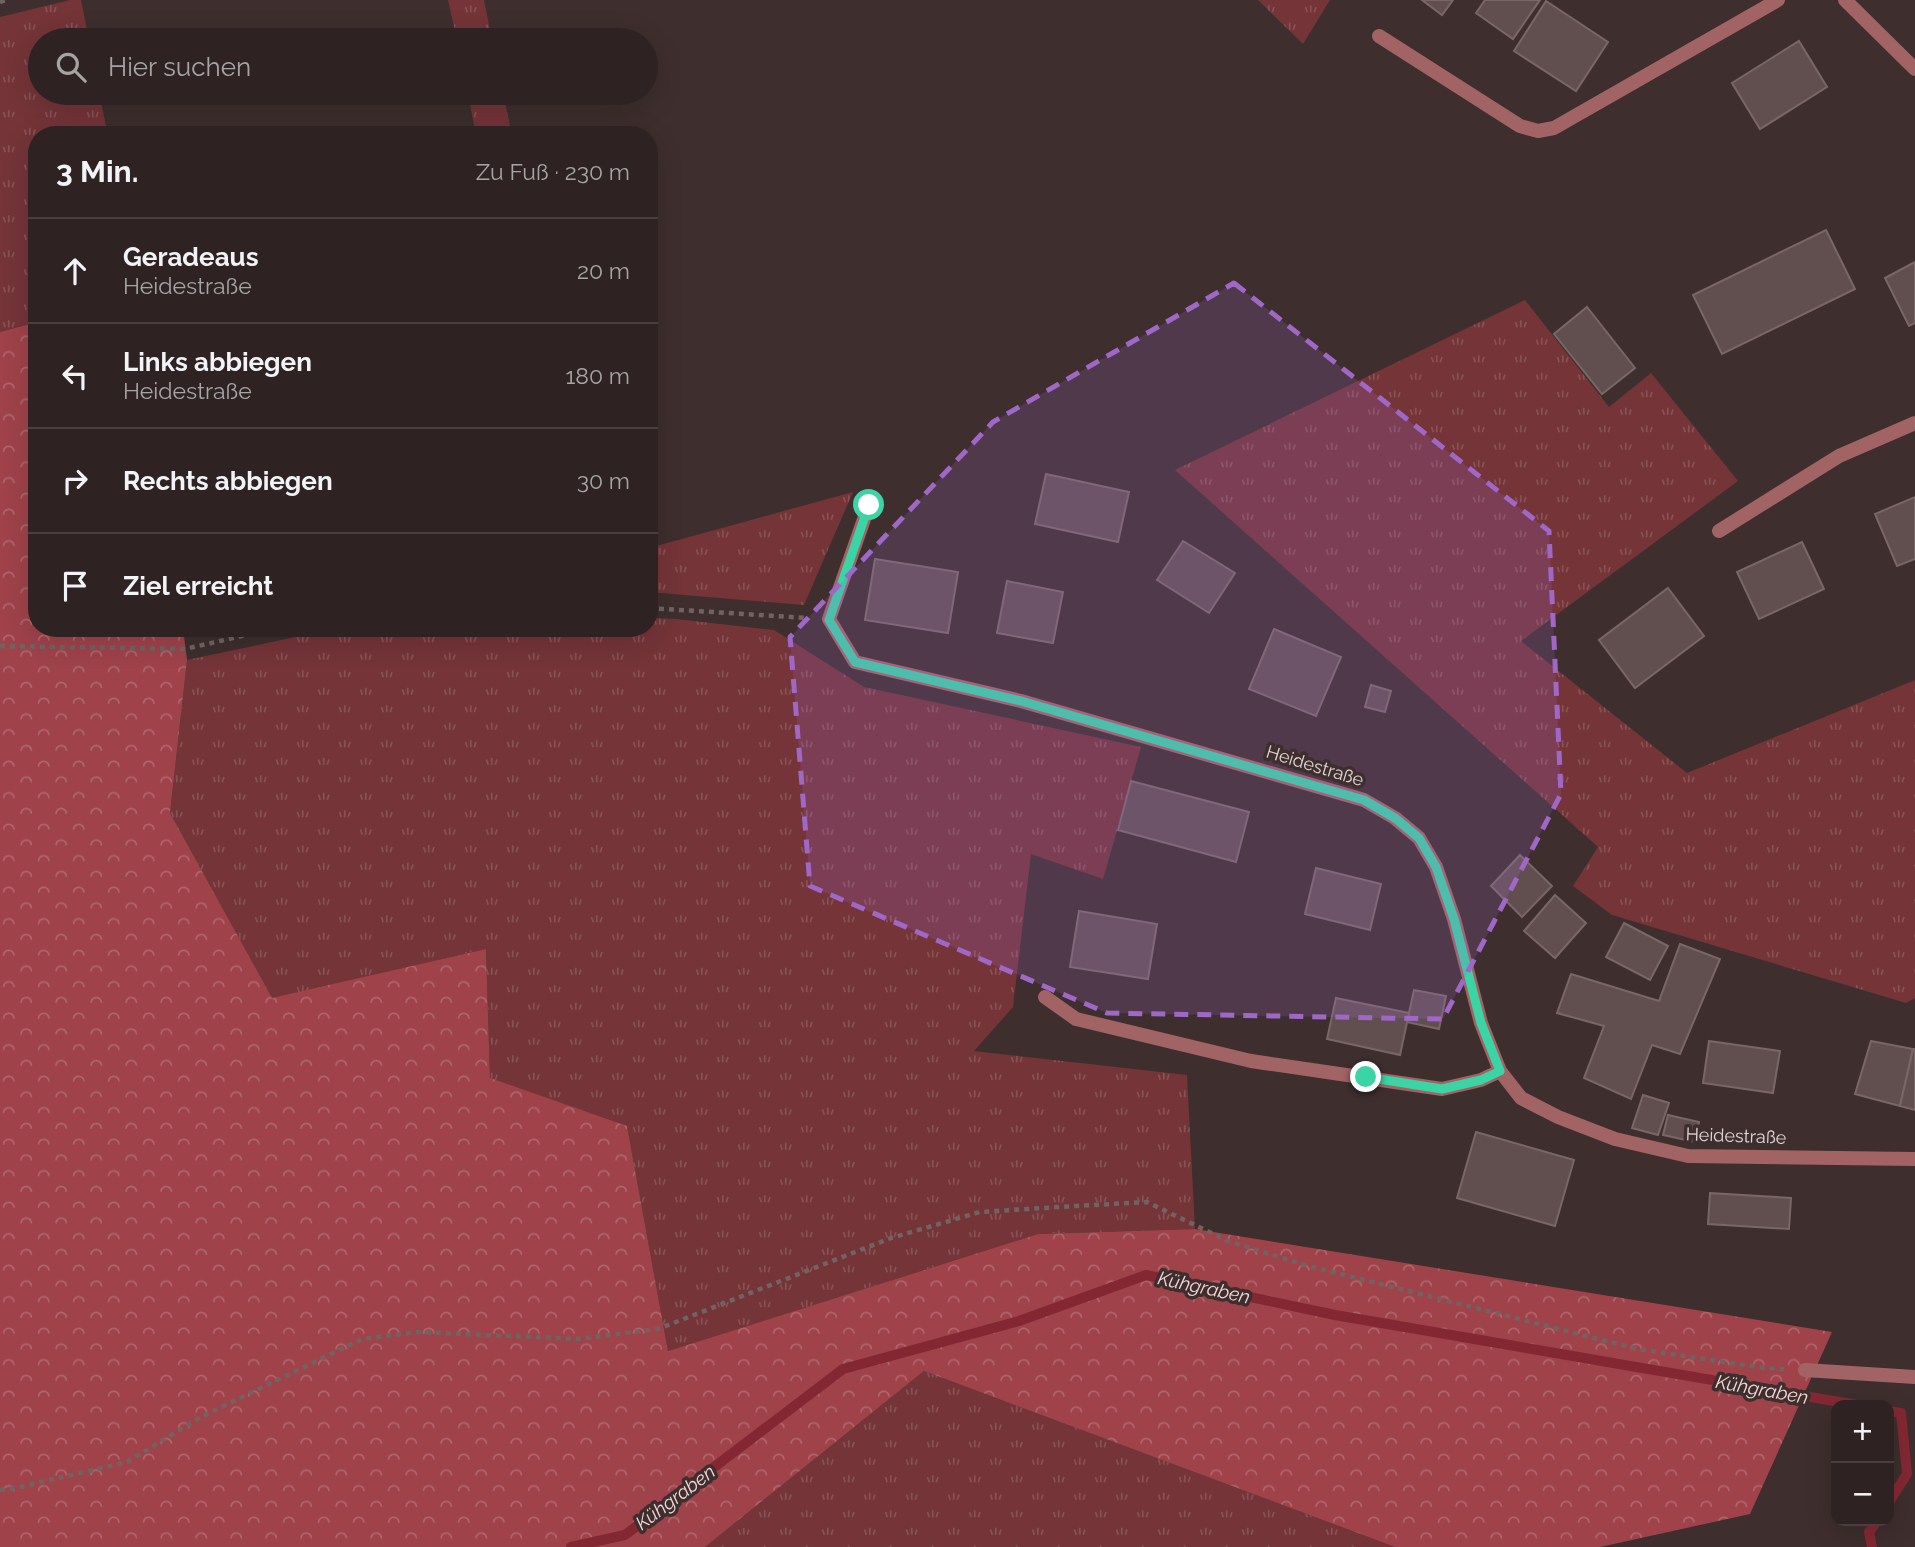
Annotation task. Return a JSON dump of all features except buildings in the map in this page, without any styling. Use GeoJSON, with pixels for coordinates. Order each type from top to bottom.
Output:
{"type":"FeatureCollection","features":[{"type":"Feature","properties":{"kind":"street"},"geometry":{"type":"LineString","coordinates":[[1379,36],[1520,126],[1538,131],[1554,128],[1778,0]]}},
{"type":"Feature","properties":{"kind":"street"},"geometry":{"type":"LineString","coordinates":[[1844,0],[1915,69]]}},
{"type":"Feature","properties":{"kind":"street"},"geometry":{"type":"LineString","coordinates":[[1719,531],[1839,456],[1915,423]]}},
{"type":"Feature","properties":{"kind":"street"},"geometry":{"type":"LineString","coordinates":[[829,620],[869,505]]}},
{"type":"Feature","properties":{"kind":"street","name":"Heidestraße"},"geometry":{"type":"LineString","coordinates":[[829,620],[855,662],[1074,716],[1364,800],[1395,818],[1419,838],[1436,867],[1454,919],[1481,1023],[1500,1071],[1521,1098],[1558,1117],[1615,1139],[1688,1156],[1915,1159]]}},
{"type":"Feature","properties":{"kind":"street"},"geometry":{"type":"LineString","coordinates":[[1045,997],[1076,1019],[1251,1061],[1442,1089],[1481,1080],[1500,1071]]}},
{"type":"Feature","properties":{"kind":"street"},"geometry":{"type":"LineString","coordinates":[[1805,1370],[1915,1377]]}},
{"type":"Feature","properties":{"kind":"path"},"geometry":{"type":"LineString","coordinates":[[0,2],[6,0]]}},
{"type":"Feature","properties":{"kind":"path"},"geometry":{"type":"LineString","coordinates":[[658,609],[829,620]]}},
{"type":"Feature","properties":{"kind":"path"},"geometry":{"type":"LineString","coordinates":[[0,646],[185,649],[238,637]]}},
{"type":"Feature","properties":{"kind":"path"},"geometry":{"type":"LineString","coordinates":[[0,1490],[127,1462],[201,1417],[362,1339],[417,1332],[578,1339],[659,1329],[891,1238],[980,1212],[1147,1202],[1228,1241],[1318,1268],[1638,1349],[1764,1368],[1805,1370]]}},
{"type":"Feature","properties":{"kind":"highlighted area"},"geometry":{"type":"Polygon","coordinates":[[[1234,283],[1549,531],[1561,794],[1443,1019],[1107,1013],[810,886],[790,637],[993,422],[1234,283]]]}},
{"type":"Feature","properties":{"kind":"green space"},"geometry":{"type":"Polygon","coordinates":[[[70,0],[81,0],[87,28],[28,28],[28,105],[102,105],[106,126],[28,126],[28,324],[0,332],[0,17],[70,0]]]}},
{"type":"Feature","properties":{"kind":"green space"},"geometry":{"type":"Polygon","coordinates":[[[448,0],[484,0],[490,28],[454,28],[448,0]]]}},
{"type":"Feature","properties":{"kind":"green space"},"geometry":{"type":"Polygon","coordinates":[[[1258,0],[1330,0],[1303,44],[1258,0]]]}},
{"type":"Feature","properties":{"kind":"green space"},"geometry":{"type":"Polygon","coordinates":[[[470,105],[506,105],[510,126],[474,126],[470,105]]]}},
{"type":"Feature","properties":{"kind":"green space"},"geometry":{"type":"Polygon","coordinates":[[[1525,300],[1609,407],[1651,373],[1738,481],[1521,641],[1687,773],[1915,680],[1915,998],[1906,1003],[1612,915],[1573,886],[1598,847],[1175,470],[1525,300]]]}},
{"type":"Feature","properties":{"kind":"green space"},"geometry":{"type":"Polygon","coordinates":[[[28,324],[28,637],[184,637],[187,660],[170,813],[272,998],[486,949],[490,1078],[627,1126],[668,1351],[1038,1234],[1195,1229],[1832,1332],[1750,1514],[1600,1547],[1395,1547],[924,1371],[705,1547],[0,1547],[0,332],[28,324]]]}},
{"type":"Feature","properties":{"kind":"green space"},"geometry":{"type":"Polygon","coordinates":[[[853,492],[804,605],[658,593],[658,546],[853,492]]]}},
{"type":"Feature","properties":{"kind":"green space"},"geometry":{"type":"Polygon","coordinates":[[[658,618],[676,619],[774,630],[864,687],[1141,747],[1103,879],[1031,854],[1013,1007],[974,1051],[1187,1075],[1195,1229],[1038,1234],[668,1351],[627,1127],[490,1079],[486,949],[272,999],[170,813],[187,660],[296,637],[658,637],[658,618]]]}},
{"type":"Feature","properties":{"kind":"green space"},"geometry":{"type":"Polygon","coordinates":[[[924,1371],[1395,1547],[705,1547],[924,1371]]]}},
{"type":"Feature","properties":{"kind":"waterway","name":"Kühgraben"},"geometry":{"type":"LineString","coordinates":[[571,1547],[625,1535],[843,1369],[1019,1321],[1146,1275],[1335,1315],[1831,1401]]}},
{"type":"Feature","properties":{"kind":"waterway","name":"Kühgraben"},"geometry":{"type":"LineString","coordinates":[[1894,1412],[1901,1413],[1907,1474],[1894,1494]]}},
{"type":"Feature","properties":{"kind":"waterway","name":"Kühgraben"},"geometry":{"type":"LineString","coordinates":[[1872,1547],[1869,1532],[1873,1526]]}},
{"type":"Feature","properties":{"kind":"route"},"geometry":{"type":"LineString","coordinates":[[869,505],[829,620],[855,662],[1021,701],[1364,800],[1395,818],[1419,838],[1436,867],[1454,919],[1481,1023],[1500,1071],[1481,1080],[1442,1089],[1366,1077]]}}]}
